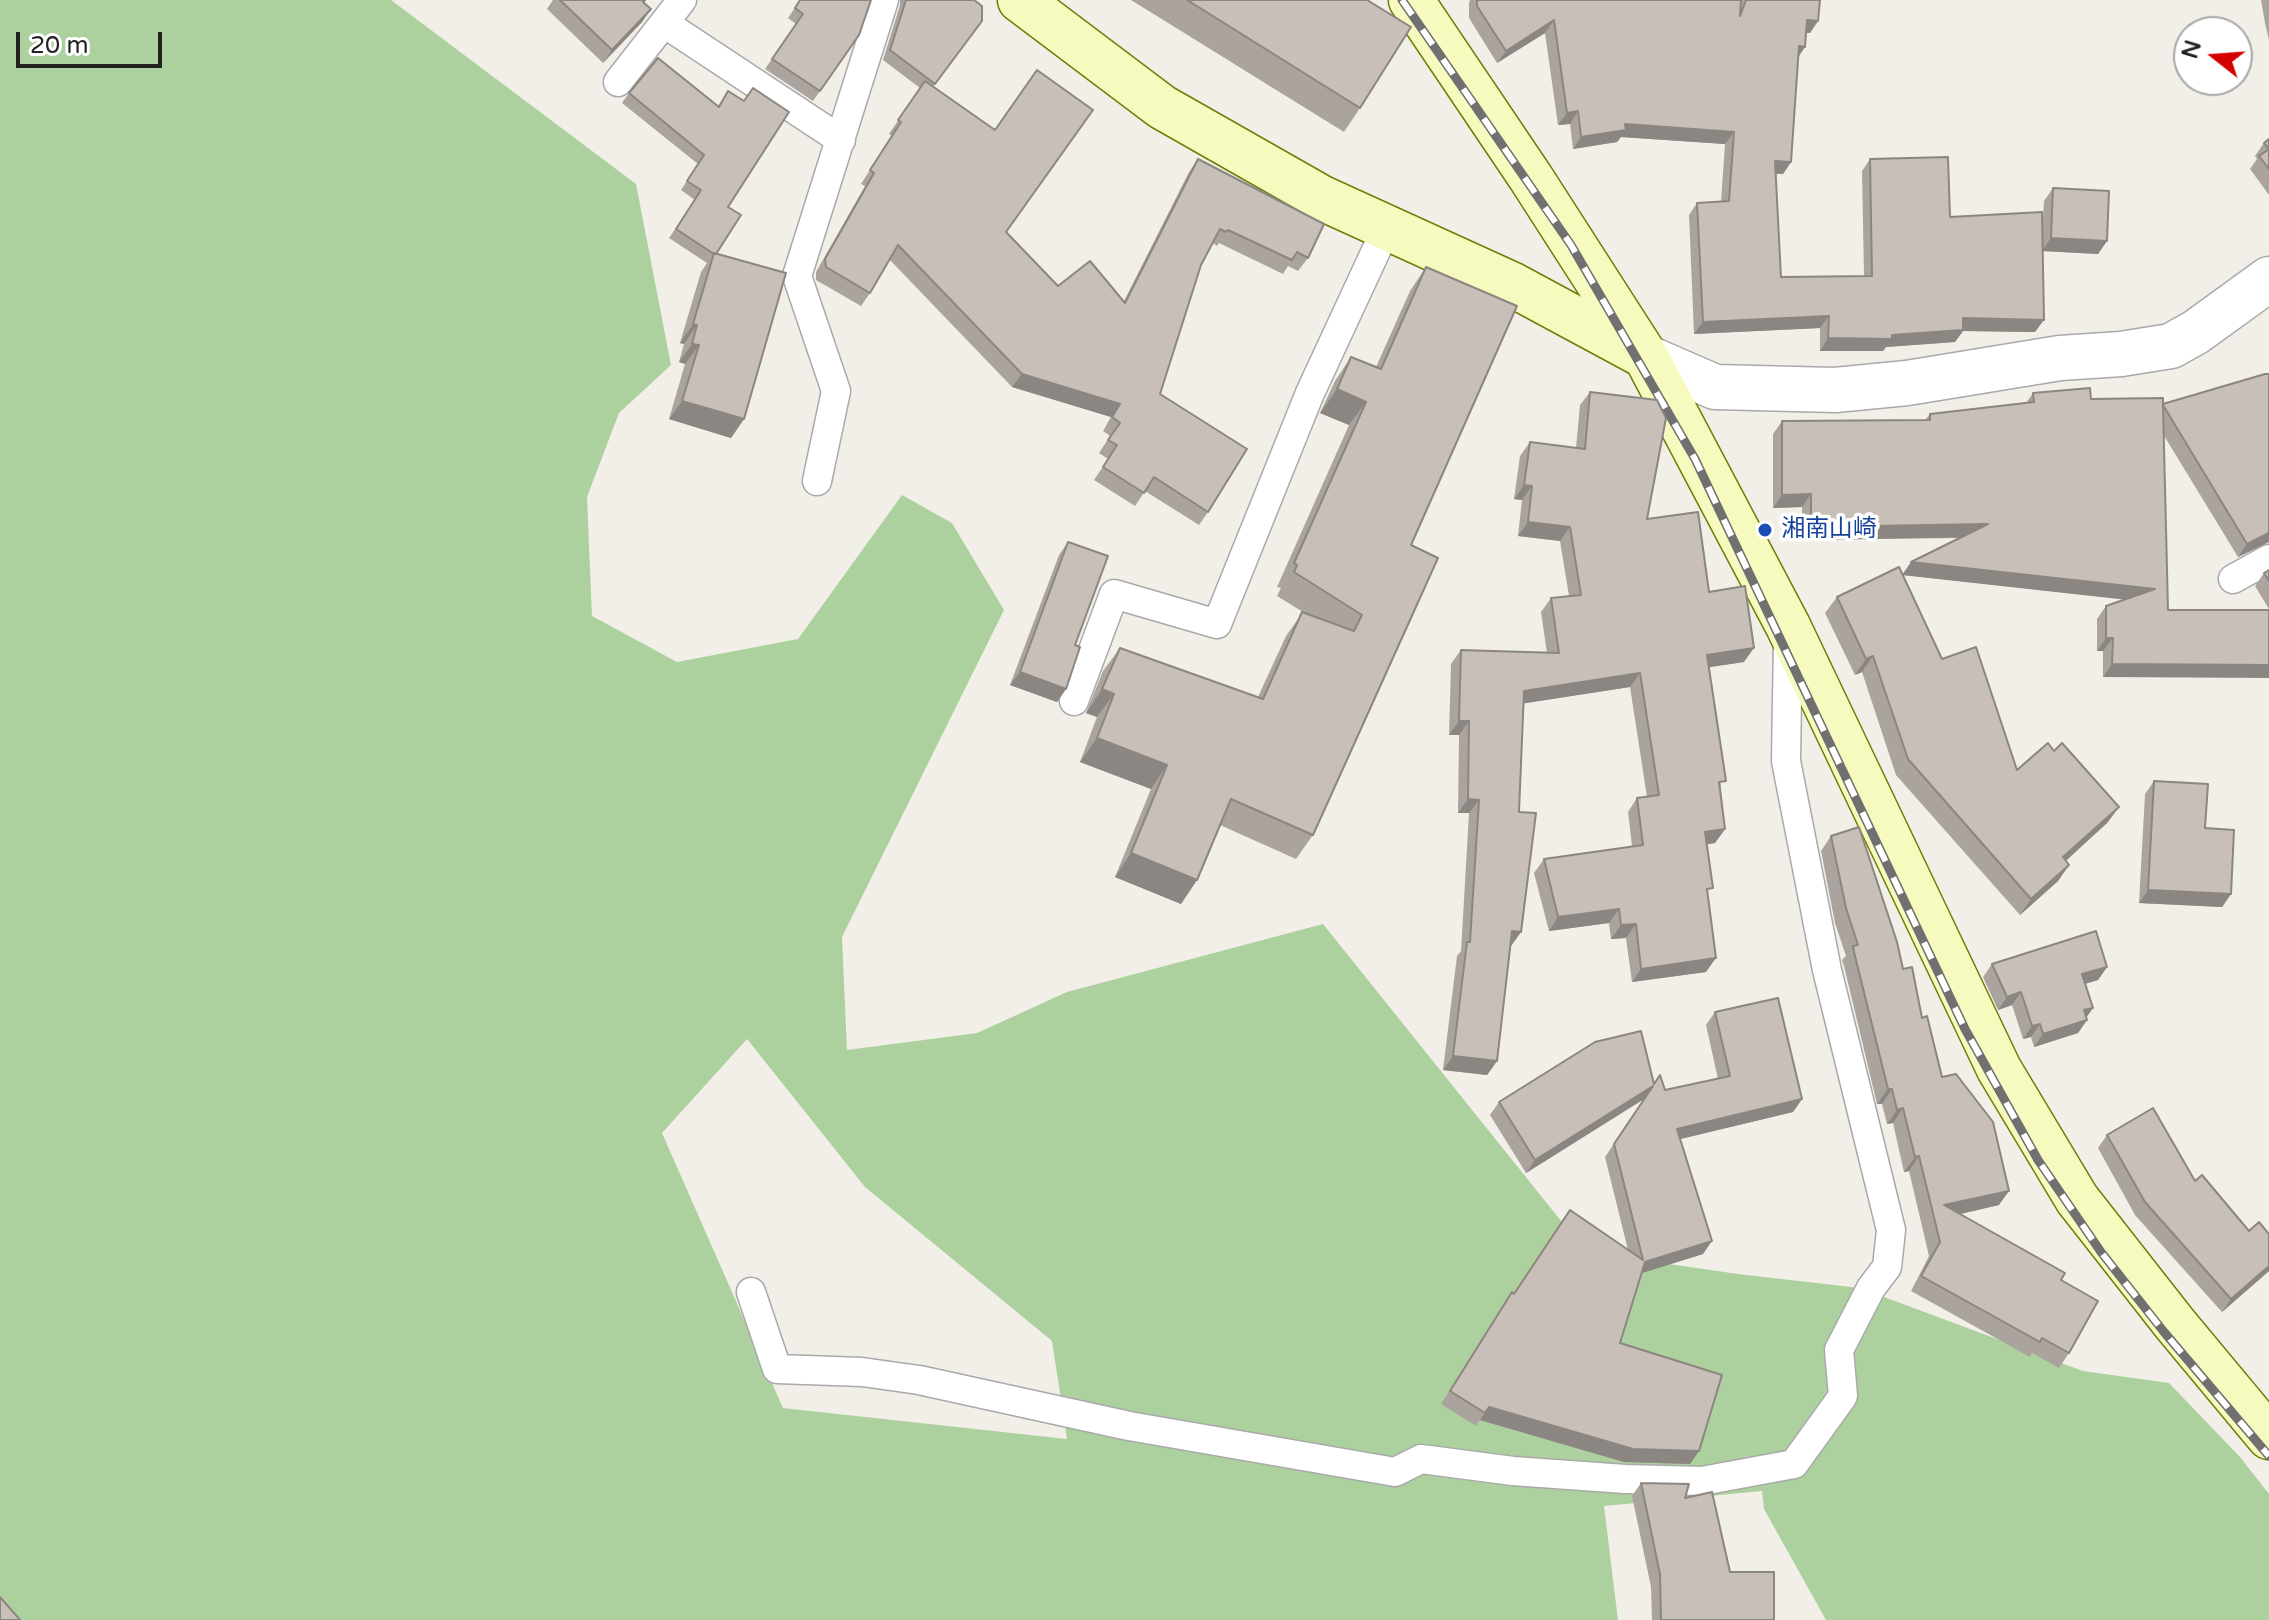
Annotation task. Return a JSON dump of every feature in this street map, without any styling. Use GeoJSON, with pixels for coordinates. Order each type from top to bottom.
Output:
{"type":"FeatureCollection","features":[{"type":"Feature","properties":{"kind":"street"},"geometry":{"type":"LineString","coordinates":[[1020,0],[1162,107],[1322,198],[1513,285],[1646,357],[1715,387],[1835,390],[1907,383],[2060,358],[2121,354],[2171,346],[2196,332],[2269,279]]}},
{"type":"Feature","properties":{"kind":"street"},"geometry":{"type":"LineString","coordinates":[[1416,2],[1646,357],[1788,626],[1999,1069],[2077,1199],[2269,1437]]}},
{"type":"Feature","properties":{"kind":"lane"},"geometry":{"type":"LineString","coordinates":[[618,82],[682,0]]}},
{"type":"Feature","properties":{"kind":"lane"},"geometry":{"type":"LineString","coordinates":[[817,481],[836,391],[797,276],[884,0]]}},
{"type":"Feature","properties":{"kind":"lane"},"geometry":{"type":"LineString","coordinates":[[664,23],[841,140]]}},
{"type":"Feature","properties":{"kind":"lane"},"geometry":{"type":"LineString","coordinates":[[1074,701],[1114,594],[1217,624],[1310,393],[1387,227]]}},
{"type":"Feature","properties":{"kind":"lane"},"geometry":{"type":"LineString","coordinates":[[2233,579],[2269,559]]}},
{"type":"Feature","properties":{"kind":"lane"},"geometry":{"type":"LineString","coordinates":[[751,1292],[777,1369],[862,1372],[919,1380],[1129,1426],[1395,1472],[1421,1459],[1513,1471],[1702,1481],[1794,1464],[1843,1396],[1839,1350],[1871,1288],[1887,1267],[1891,1230],[1827,970],[1786,761],[1788,626]]}},
{"type":"Feature","properties":{"kind":"green space"},"geometry":{"type":"Polygon","coordinates":[[[0,0],[391,0],[636,184],[671,365],[619,413],[587,497],[592,616],[677,662],[798,639],[902,495],[952,523],[1004,610],[842,937],[847,1050],[977,1033],[1067,992],[1323,924],[1586,1252],[1860,1288],[2083,1371],[2169,1383],[2240,1457],[2269,1494],[2269,1620],[1826,1620],[1764,1509],[1762,1491],[1604,1506],[1618,1620],[15,1620],[0,1607],[0,0]],[[747,1039],[662,1133],[783,1408],[1067,1439],[1052,1341],[865,1187],[747,1039]]]}},
{"type":"Feature","properties":{"kind":"building"},"geometry":{"type":"Polygon","coordinates":[[[560,0],[645,0],[643,2],[651,9],[612,50],[560,0]]]}},
{"type":"Feature","properties":{"kind":"building"},"geometry":{"type":"Polygon","coordinates":[[[800,0],[871,0],[859,35],[820,91],[772,59],[803,14],[795,8],[800,0]]]}},
{"type":"Feature","properties":{"kind":"building"},"geometry":{"type":"Polygon","coordinates":[[[906,0],[974,0],[982,6],[982,21],[935,84],[890,50],[906,0]]]}},
{"type":"Feature","properties":{"kind":"building"},"geometry":{"type":"Polygon","coordinates":[[[1187,0],[1367,0],[1411,27],[1360,108],[1187,0]]]}},
{"type":"Feature","properties":{"kind":"building"},"geometry":{"type":"Polygon","coordinates":[[[1477,0],[1741,0],[1740,16],[1746,0],[1820,0],[1818,21],[1807,20],[1805,47],[1799,46],[1791,162],[1775,161],[1781,277],[1872,276],[1870,159],[1948,157],[1950,217],[2042,212],[2044,320],[1963,318],[1963,330],[1892,335],[1892,339],[1828,338],[1829,316],[1703,322],[1697,203],[1729,201],[1734,132],[1625,124],[1626,130],[1581,137],[1578,111],[1567,113],[1554,20],[1506,51],[1477,6],[1477,0]]]}},
{"type":"Feature","properties":{"kind":"building"},"geometry":{"type":"Polygon","coordinates":[[[658,58],[719,107],[728,91],[744,101],[753,88],[789,112],[728,207],[741,215],[716,254],[676,229],[701,190],[687,181],[704,155],[629,93],[658,58]]]}},
{"type":"Feature","properties":{"kind":"building"},"geometry":{"type":"Polygon","coordinates":[[[1037,70],[1093,110],[1006,232],[1058,286],[1090,261],[1125,303],[1198,159],[1324,224],[1308,258],[1297,252],[1292,260],[1220,229],[1201,265],[1160,394],[1247,449],[1208,512],[1154,477],[1144,493],[1103,467],[1117,445],[1108,440],[1120,423],[1112,417],[1120,404],[1022,374],[898,245],[870,293],[826,267],[825,259],[874,173],[870,170],[901,122],[898,120],[925,81],[995,130],[1037,70]]]}},
{"type":"Feature","properties":{"kind":"building"},"geometry":{"type":"Polygon","coordinates":[[[2269,149],[2269,169],[2259,156],[2269,149]]]}},
{"type":"Feature","properties":{"kind":"building"},"geometry":{"type":"Polygon","coordinates":[[[2053,188],[2109,191],[2107,241],[2051,238],[2053,188]]]}},
{"type":"Feature","properties":{"kind":"building"},"geometry":{"type":"Polygon","coordinates":[[[714,253],[786,273],[744,419],[682,401],[699,345],[692,344],[697,325],[693,324],[714,253]]]}},
{"type":"Feature","properties":{"kind":"building"},"geometry":{"type":"Polygon","coordinates":[[[1426,267],[1517,306],[1411,545],[1438,558],[1313,835],[1231,799],[1197,880],[1131,853],[1167,765],[1097,738],[1114,694],[1102,689],[1120,648],[1263,699],[1302,612],[1354,631],[1362,615],[1294,572],[1297,565],[1294,563],[1366,402],[1337,389],[1351,357],[1381,369],[1426,267]]]}},
{"type":"Feature","properties":{"kind":"building"},"geometry":{"type":"Polygon","coordinates":[[[2269,374],[2269,533],[2247,544],[2163,405],[2168,610],[2269,610],[2269,665],[2112,664],[2113,638],[2106,638],[2106,606],[2155,589],[1911,562],[1988,524],[1811,527],[1811,494],[1782,495],[1782,421],[1930,420],[1930,414],[2034,402],[2033,393],[2090,388],[2091,399],[2163,398],[2163,404],[2269,374]]]}},
{"type":"Feature","properties":{"kind":"building"},"geometry":{"type":"Polygon","coordinates":[[[1590,392],[1657,400],[1666,418],[1647,519],[1698,512],[1709,592],[1745,586],[1754,648],[1707,655],[1726,781],[1719,782],[1725,829],[1705,832],[1713,888],[1707,889],[1716,958],[1641,969],[1636,924],[1621,925],[1619,909],[1558,917],[1544,859],[1643,845],[1637,798],[1659,795],[1640,673],[1524,691],[1519,812],[1536,813],[1521,932],[1512,931],[1497,1061],[1453,1056],[1467,942],[1470,942],[1479,800],[1468,799],[1469,721],[1459,721],[1461,650],[1559,653],[1551,598],[1581,595],[1570,527],[1528,522],[1532,486],[1524,485],[1530,442],[1585,449],[1590,392]]]}},
{"type":"Feature","properties":{"kind":"building"},"geometry":{"type":"Polygon","coordinates":[[[1068,542],[1108,556],[1075,645],[1080,647],[1066,689],[1020,672],[1068,542]]]}},
{"type":"Feature","properties":{"kind":"building"},"geometry":{"type":"Polygon","coordinates":[[[1899,567],[1942,659],[1976,647],[2017,770],[2048,743],[2054,751],[2062,743],[2119,807],[2063,857],[2069,865],[2031,899],[1908,759],[1873,656],[1866,659],[1837,597],[1899,567]]]}},
{"type":"Feature","properties":{"kind":"building"},"geometry":{"type":"Polygon","coordinates":[[[2154,781],[2208,784],[2205,828],[2234,830],[2231,894],[2148,890],[2154,781]]]}},
{"type":"Feature","properties":{"kind":"building"},"geometry":{"type":"Polygon","coordinates":[[[1859,827],[1903,969],[1912,967],[1922,1018],[1927,1016],[1942,1077],[1956,1074],[1993,1122],[2009,1191],[1944,1205],[2065,1273],[2061,1280],[2098,1301],[2069,1353],[2042,1338],[2040,1342],[1921,1276],[1940,1242],[1919,1156],[1915,1157],[1903,1108],[1897,1110],[1892,1089],[1888,1089],[1854,952],[1853,946],[1858,945],[1846,908],[1831,836],[1859,827]]]}},
{"type":"Feature","properties":{"kind":"building"},"geometry":{"type":"Polygon","coordinates":[[[2096,931],[2107,967],[2082,974],[2093,1008],[2084,1010],[2087,1020],[2043,1034],[2040,1024],[2032,1026],[2021,992],[2007,997],[1992,964],[2096,931]]]}},
{"type":"Feature","properties":{"kind":"building"},"geometry":{"type":"Polygon","coordinates":[[[1778,998],[1802,1099],[1677,1129],[1712,1241],[1645,1262],[1620,1343],[1722,1375],[1699,1451],[1633,1449],[1489,1407],[1485,1413],[1450,1391],[1512,1292],[1514,1294],[1570,1210],[1643,1260],[1614,1144],[1653,1086],[1535,1160],[1499,1102],[1595,1042],[1641,1031],[1654,1084],[1660,1075],[1665,1090],[1730,1076],[1715,1012],[1778,998]]]}},
{"type":"Feature","properties":{"kind":"building"},"geometry":{"type":"Polygon","coordinates":[[[2153,1108],[2195,1181],[2202,1175],[2249,1231],[2259,1222],[2269,1234],[2269,1266],[2231,1299],[2145,1202],[2107,1135],[2153,1108]]]}},
{"type":"Feature","properties":{"kind":"building"},"geometry":{"type":"Polygon","coordinates":[[[1641,1483],[1689,1484],[1685,1498],[1712,1492],[1730,1572],[1774,1572],[1774,1620],[1661,1620],[1660,1574],[1641,1483]]]}},
{"type":"Feature","properties":{"kind":"building"},"geometry":{"type":"Polygon","coordinates":[[[0,1597],[20,1620],[0,1620],[0,1597]]]}},
{"type":"Feature","properties":{"kind":"railway"},"geometry":{"type":"LineString","coordinates":[[1402,0],[1571,245],[1695,459],[1965,1029],[2038,1160],[2101,1252],[2269,1456]]}},
{"type":"Feature","properties":{"kind":"place","name":"湘南山崎"},"geometry":{"type":"Point","coordinates":[1765,530]}}]}
